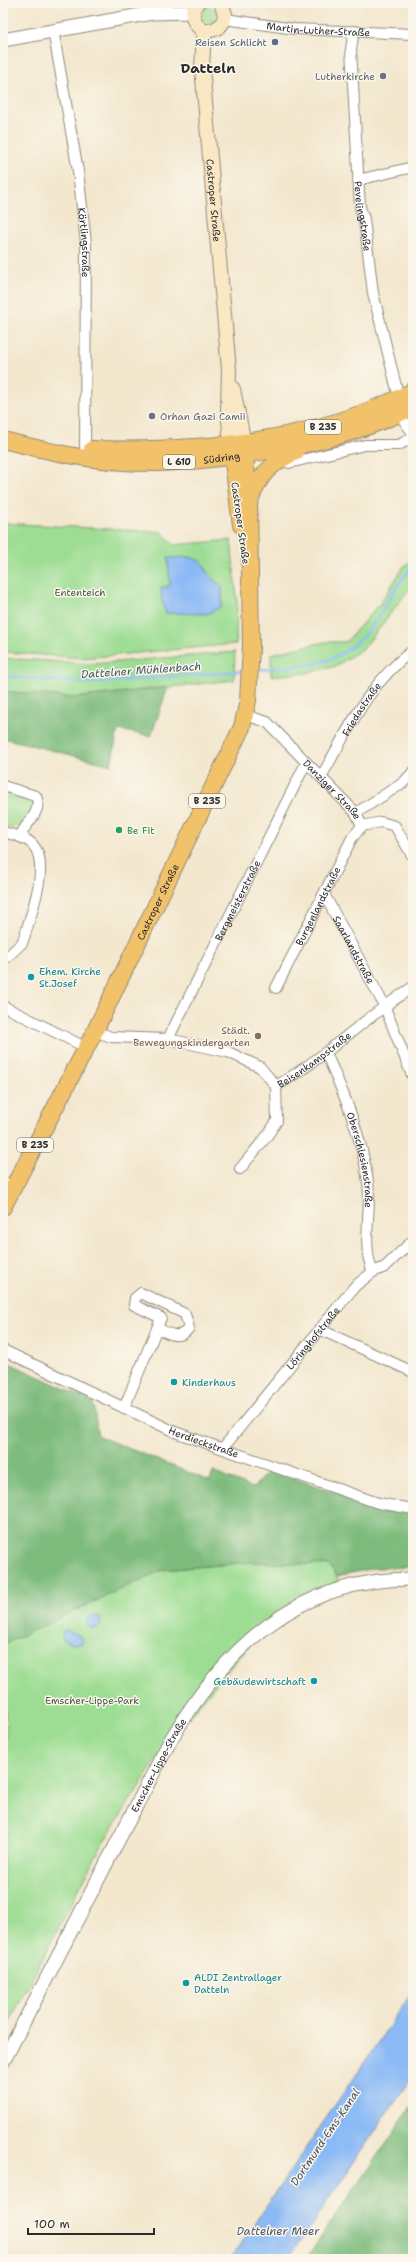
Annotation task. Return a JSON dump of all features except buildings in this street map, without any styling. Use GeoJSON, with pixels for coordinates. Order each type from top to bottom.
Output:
{"type":"FeatureCollection","features":[{"type":"Feature","properties":{"kind":"main road"},"geometry":{"type":"LineString","coordinates":[[195,8],[194,22],[204,31],[217,29],[225,19],[225,9],[221,3]]}},
{"type":"Feature","properties":{"kind":"main road","name":"Castroper Straße"},"geometry":{"type":"LineString","coordinates":[[3,1207],[8,1185],[87,1048],[242,727],[245,715],[251,661],[249,502],[228,408],[229,370],[202,68],[204,31]]}},
{"type":"Feature","properties":{"kind":"main road","name":"Südring"},"geometry":{"type":"LineString","coordinates":[[238,450],[304,433],[360,415],[406,394]]}},
{"type":"Feature","properties":{"kind":"main road","name":"Südring"},"geometry":{"type":"LineString","coordinates":[[3,440],[51,452],[85,453],[129,450],[238,450],[317,442],[406,410]]}},
{"type":"Feature","properties":{"kind":"main road","name":"B 235"},"geometry":{"type":"LineString","coordinates":[[249,502],[254,486],[268,468],[282,458],[317,442]]}},
{"type":"Feature","properties":{"kind":"main road","name":"Castroper Straße"},"geometry":{"type":"LineString","coordinates":[[238,450],[249,580]]}},
{"type":"Feature","properties":{"kind":"street"},"geometry":{"type":"LineString","coordinates":[[3,40],[152,13],[195,8]]}},
{"type":"Feature","properties":{"kind":"street","name":"Martin-Luther-Straße"},"geometry":{"type":"LineString","coordinates":[[225,19],[295,29],[413,34]]}},
{"type":"Feature","properties":{"kind":"street","name":"Körtlingstraße"},"geometry":{"type":"LineString","coordinates":[[52,30],[78,170],[86,243],[85,453]]}},
{"type":"Feature","properties":{"kind":"street","name":"Pevelingstraße"},"geometry":{"type":"LineString","coordinates":[[354,31],[351,49],[360,207],[364,219],[373,294],[406,394]]}},
{"type":"Feature","properties":{"kind":"street"},"geometry":{"type":"LineString","coordinates":[[358,180],[413,167]]}},
{"type":"Feature","properties":{"kind":"street"},"geometry":{"type":"LineString","coordinates":[[289,463],[365,445],[399,445],[412,431],[406,410]]}},
{"type":"Feature","properties":{"kind":"street","name":"Friedastraße"},"geometry":{"type":"LineString","coordinates":[[321,777],[352,720],[376,684],[397,662],[413,650]]}},
{"type":"Feature","properties":{"kind":"street","name":"Danziger Straße"},"geometry":{"type":"LineString","coordinates":[[245,715],[267,722],[356,813],[362,826],[381,822],[395,826],[413,857]]}},
{"type":"Feature","properties":{"kind":"street","name":"Bergmeisterstraße"},"geometry":{"type":"LineString","coordinates":[[168,1038],[306,763]]}},
{"type":"Feature","properties":{"kind":"street"},"geometry":{"type":"LineString","coordinates":[[356,813],[403,783],[413,772]]}},
{"type":"Feature","properties":{"kind":"street"},"geometry":{"type":"LineString","coordinates":[[3,786],[36,796],[39,804],[36,812],[22,832],[23,837]]}},
{"type":"Feature","properties":{"kind":"street","name":"Burgenlandstraße"},"geometry":{"type":"LineString","coordinates":[[276,988],[352,838],[362,826]]}},
{"type":"Feature","properties":{"kind":"street"},"geometry":{"type":"LineString","coordinates":[[3,832],[23,837],[33,844],[38,854],[40,876],[22,943],[3,961]]}},
{"type":"Feature","properties":{"kind":"street","name":"Saarlandstraße"},"geometry":{"type":"LineString","coordinates":[[324,894],[384,1005],[413,1078]]}},
{"type":"Feature","properties":{"kind":"street","name":"Beisenkampstraße"},"geometry":{"type":"LineString","coordinates":[[95,1031],[111,1037],[168,1038],[228,1052],[260,1067],[276,1086],[304,1070],[384,1005],[413,987]]}},
{"type":"Feature","properties":{"kind":"street"},"geometry":{"type":"LineString","coordinates":[[3,1006],[87,1048]]}},
{"type":"Feature","properties":{"kind":"street","name":"Oberschlesienstraße"},"geometry":{"type":"LineString","coordinates":[[326,1052],[355,1124],[368,1182],[370,1226],[367,1254],[373,1272]]}},
{"type":"Feature","properties":{"kind":"street"},"geometry":{"type":"LineString","coordinates":[[240,1169],[267,1136],[277,1121],[276,1086]]}},
{"type":"Feature","properties":{"kind":"street","name":"Löringhofstraße"},"geometry":{"type":"LineString","coordinates":[[223,1448],[355,1286],[373,1272],[385,1267],[413,1240]]}},
{"type":"Feature","properties":{"kind":"street"},"geometry":{"type":"LineString","coordinates":[[124,1408],[161,1318],[134,1305],[135,1298],[141,1294],[185,1314],[189,1321],[189,1328],[184,1335],[175,1337],[157,1328]]}},
{"type":"Feature","properties":{"kind":"street"},"geometry":{"type":"LineString","coordinates":[[319,1329],[413,1372]]}},
{"type":"Feature","properties":{"kind":"street","name":"Herdieckstraße"},"geometry":{"type":"LineString","coordinates":[[3,1350],[175,1432],[378,1503],[413,1509]]}},
{"type":"Feature","properties":{"kind":"street","name":"Emscher-Lippe-Straße"},"geometry":{"type":"LineString","coordinates":[[3,2062],[170,1741],[192,1704],[221,1668],[269,1623],[316,1598],[362,1584],[413,1579]]}},
{"type":"Feature","properties":{"kind":"green space"},"geometry":{"type":"Polygon","coordinates":[[[205,7],[211,7],[216,12],[214,21],[211,23],[205,23],[200,18],[200,12],[205,7]]]}},
{"type":"Feature","properties":{"kind":"green space","name":"Ententeich"},"geometry":{"type":"Polygon","coordinates":[[[3,523],[162,532],[174,545],[231,540],[237,600],[236,644],[82,658],[3,652],[3,523]]]}},
{"type":"Feature","properties":{"kind":"green space"},"geometry":{"type":"Polygon","coordinates":[[[413,559],[413,591],[410,588],[364,648],[334,667],[306,673],[271,676],[271,654],[325,642],[346,642],[382,601],[404,566],[413,559]]]}},
{"type":"Feature","properties":{"kind":"green space"},"geometry":{"type":"Polygon","coordinates":[[[235,652],[234,680],[75,698],[3,691],[3,658],[93,664],[235,652]]]}},
{"type":"Feature","properties":{"kind":"green space"},"geometry":{"type":"Polygon","coordinates":[[[168,687],[151,736],[118,730],[111,765],[3,738],[3,691],[75,698],[168,687]]]}},
{"type":"Feature","properties":{"kind":"green space"},"geometry":{"type":"Polygon","coordinates":[[[3,790],[33,800],[34,808],[18,826],[3,828],[3,790]]]}},
{"type":"Feature","properties":{"kind":"green space"},"geometry":{"type":"Polygon","coordinates":[[[3,1360],[93,1402],[98,1436],[210,1481],[213,1472],[253,1488],[269,1470],[373,1505],[413,1514],[413,1567],[375,1568],[337,1576],[329,1565],[252,1562],[162,1570],[4,1644],[3,1650],[3,1360]]]}},
{"type":"Feature","properties":{"kind":"green space","name":"Emscher-Lippe-Park"},"geometry":{"type":"Polygon","coordinates":[[[252,1562],[329,1565],[337,1576],[340,1589],[268,1623],[169,1740],[102,1845],[3,2034],[3,1752],[7,1726],[3,1696],[3,1644],[162,1570],[252,1562]]]}},
{"type":"Feature","properties":{"kind":"green space"},"geometry":{"type":"Polygon","coordinates":[[[413,2104],[413,2259],[306,2259],[413,2104]]]}},
{"type":"Feature","properties":{"kind":"water"},"geometry":{"type":"Polygon","coordinates":[[[190,557],[202,562],[209,575],[222,587],[222,606],[208,614],[166,613],[162,602],[161,587],[170,586],[168,558],[190,557]]]}},
{"type":"Feature","properties":{"kind":"water"},"geometry":{"type":"Polygon","coordinates":[[[91,1615],[97,1615],[101,1619],[101,1625],[97,1629],[91,1629],[87,1625],[87,1619],[91,1615]]]}},
{"type":"Feature","properties":{"kind":"water"},"geometry":{"type":"Polygon","coordinates":[[[66,1630],[80,1636],[83,1643],[74,1644],[63,1640],[62,1632],[66,1630]]]}},
{"type":"Feature","properties":{"kind":"water","name":"Dattelner Meer"},"geometry":{"type":"Polygon","coordinates":[[[413,1991],[413,2075],[288,2259],[230,2259],[413,1991]]]}},
{"type":"Feature","properties":{"kind":"waterway"},"geometry":{"type":"LineString","coordinates":[[255,670],[293,667],[325,661],[340,655],[353,646],[366,633],[413,566]]}},
{"type":"Feature","properties":{"kind":"waterway","name":"Dattelner Mühlenbach"},"geometry":{"type":"LineString","coordinates":[[3,676],[89,683],[244,671]]}},
{"type":"Feature","properties":{"kind":"place","name":"Reisen Schlicht"},"geometry":{"type":"Point","coordinates":[275,42]}},
{"type":"Feature","properties":{"kind":"place","name":"Lutherkirche"},"geometry":{"type":"Point","coordinates":[383,76]}},
{"type":"Feature","properties":{"kind":"place","name":"Orhan Gazi Camii"},"geometry":{"type":"Point","coordinates":[152,416]}},
{"type":"Feature","properties":{"kind":"place","name":"Be Fit"},"geometry":{"type":"Point","coordinates":[119,830]}},
{"type":"Feature","properties":{"kind":"place","name":"Ehem. Kirche St.Josef"},"geometry":{"type":"Point","coordinates":[31,977]}},
{"type":"Feature","properties":{"kind":"place","name":"Städt. Bewegungskindergarten"},"geometry":{"type":"Point","coordinates":[258,1036]}},
{"type":"Feature","properties":{"kind":"place","name":"Kinderhaus"},"geometry":{"type":"Point","coordinates":[174,1382]}},
{"type":"Feature","properties":{"kind":"place","name":"Gebäudewirtschaft"},"geometry":{"type":"Point","coordinates":[314,1681]}},
{"type":"Feature","properties":{"kind":"place","name":"ALDI Zentrallager Datteln"},"geometry":{"type":"Point","coordinates":[186,1983]}},
{"type":"Feature","properties":{"kind":"district","name":"Datteln"},"geometry":{"type":"Point","coordinates":[208,68]}},
{"type":"Feature","properties":{"kind":"water label","name":"Dortmund-Ems-Kanal"},"geometry":{"type":"Point","coordinates":[325,2137]}}]}
